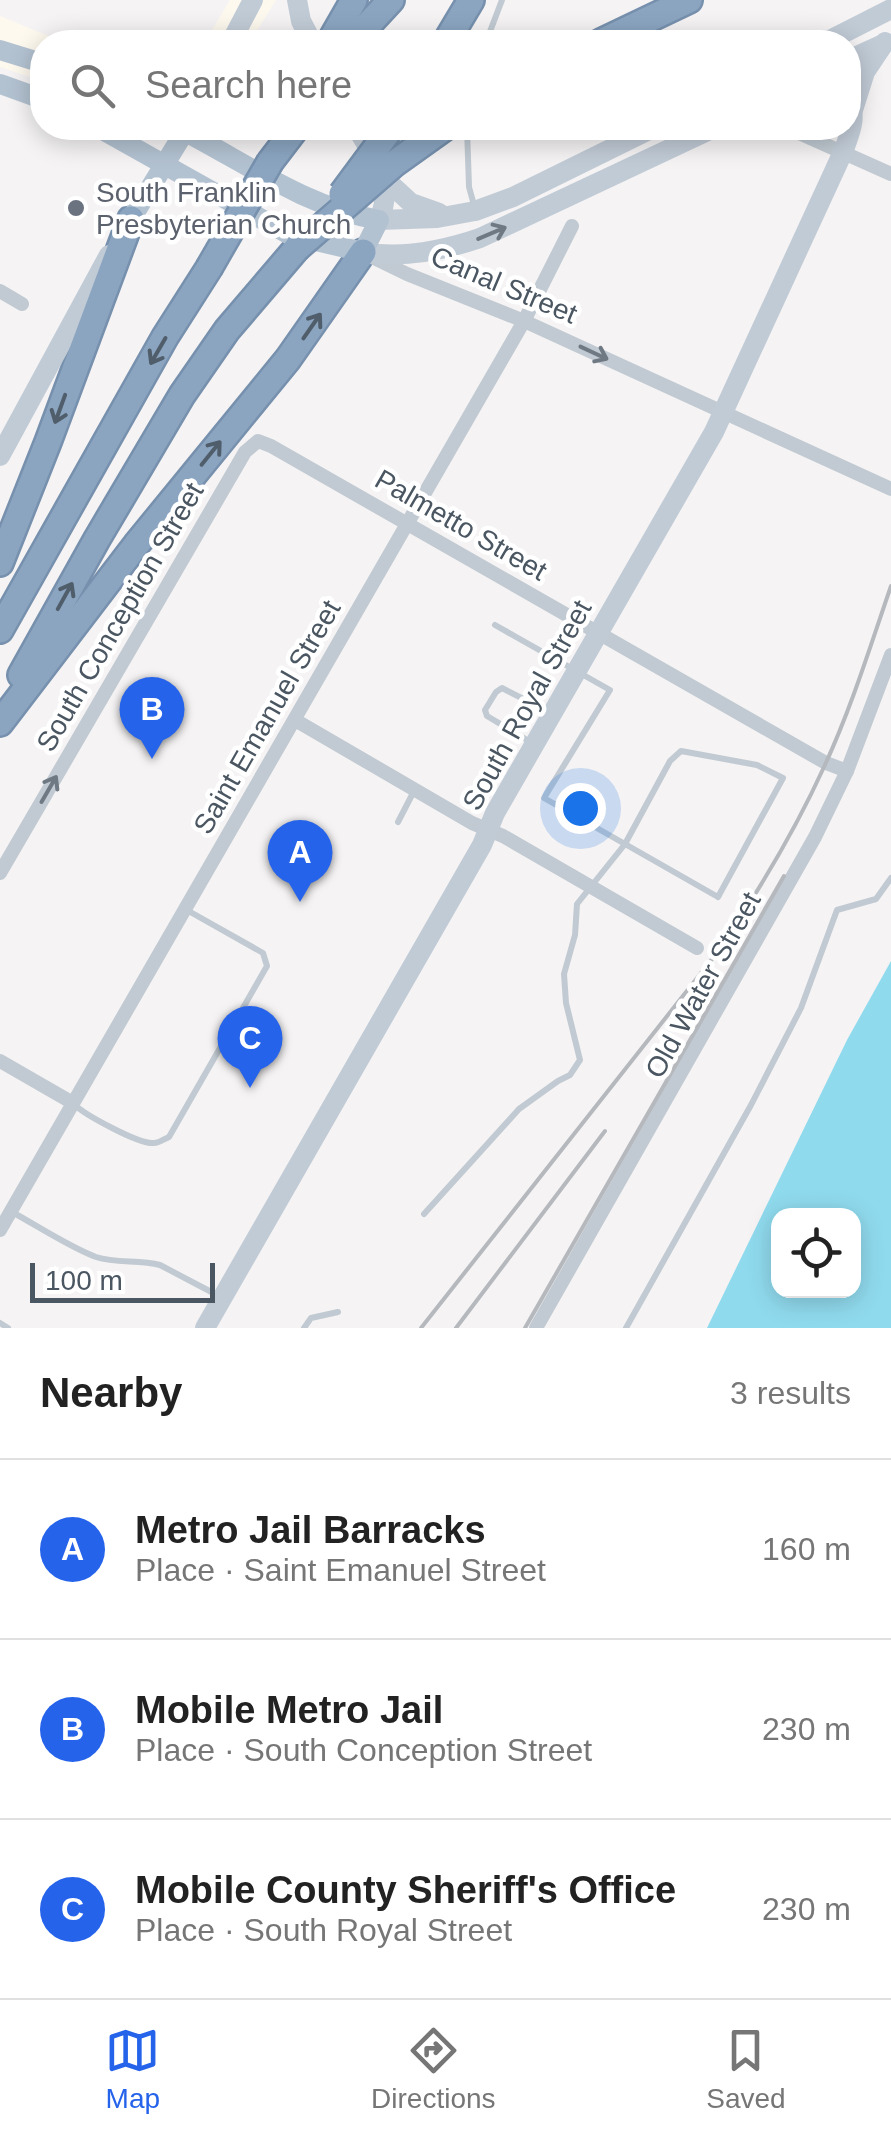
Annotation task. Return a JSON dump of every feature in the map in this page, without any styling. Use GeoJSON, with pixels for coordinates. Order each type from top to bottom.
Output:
{"type":"FeatureCollection","features":[{"type":"Feature","properties":{"kind":"highway"},"geometry":{"type":"LineString","coordinates":[[355,20],[391,0]]}},
{"type":"Feature","properties":{"kind":"highway"},"geometry":{"type":"LineString","coordinates":[[453,30],[472,0]]}},
{"type":"Feature","properties":{"kind":"highway"},"geometry":{"type":"LineString","coordinates":[[626,30],[689,0]]}},
{"type":"Feature","properties":{"kind":"highway"},"geometry":{"type":"LineString","coordinates":[[270,162],[279,140]]}},
{"type":"Feature","properties":{"kind":"highway"},"geometry":{"type":"LineString","coordinates":[[0,630],[165,337],[287,140]]}},
{"type":"Feature","properties":{"kind":"highway"},"geometry":{"type":"LineString","coordinates":[[0,712],[182,395],[227,330],[328,212],[382,140]]}},
{"type":"Feature","properties":{"kind":"highway"},"geometry":{"type":"LineString","coordinates":[[298,248],[428,140]]}},
{"type":"Feature","properties":{"kind":"highway"},"geometry":{"type":"LineString","coordinates":[[0,562],[131,220]]}},
{"type":"Feature","properties":{"kind":"highway"},"geometry":{"type":"LineString","coordinates":[[0,723],[136,545],[288,359],[363,252]]}},
{"type":"Feature","properties":{"kind":"main road"},"geometry":{"type":"LineString","coordinates":[[0,50],[30,59]]}},
{"type":"Feature","properties":{"kind":"main road"},"geometry":{"type":"LineString","coordinates":[[0,84],[30,95]]}},
{"type":"Feature","properties":{"kind":"main road","name":"Canal Street"},"geometry":{"type":"LineString","coordinates":[[121,140],[290,236],[363,252]]}},
{"type":"Feature","properties":{"kind":"main road"},"geometry":{"type":"LineString","coordinates":[[131,220],[177,140]]}},
{"type":"Feature","properties":{"kind":"main road"},"geometry":{"type":"LineString","coordinates":[[203,140],[311,199],[379,220],[363,252]]}},
{"type":"Feature","properties":{"kind":"street"},"geometry":{"type":"LineString","coordinates":[[237,30],[253,0]]}},
{"type":"Feature","properties":{"kind":"street"},"geometry":{"type":"LineString","coordinates":[[297,0],[305,30]]}},
{"type":"Feature","properties":{"kind":"street"},"geometry":{"type":"LineString","coordinates":[[850,30],[891,9]]}},
{"type":"Feature","properties":{"kind":"street"},"geometry":{"type":"LineString","coordinates":[[861,54],[888,41]]}},
{"type":"Feature","properties":{"kind":"street","name":"South Royal Street"},"geometry":{"type":"LineString","coordinates":[[861,80],[888,41]]}},
{"type":"Feature","properties":{"kind":"street"},"geometry":{"type":"LineString","coordinates":[[363,140],[384,179],[412,203],[450,217]]}},
{"type":"Feature","properties":{"kind":"street"},"geometry":{"type":"LineString","coordinates":[[384,179],[385,203],[379,220],[450,217],[512,197],[628,140]]}},
{"type":"Feature","properties":{"kind":"street"},"geometry":{"type":"LineString","coordinates":[[363,252],[416,254],[460,245],[688,140]]}},
{"type":"Feature","properties":{"kind":"street"},"geometry":{"type":"LineString","coordinates":[[816,140],[891,174]]}},
{"type":"Feature","properties":{"kind":"street","name":"South Royal Street"},"geometry":{"type":"LineString","coordinates":[[205,1328],[473,862],[495,814],[723,413],[848,140]]}},
{"type":"Feature","properties":{"kind":"street"},"geometry":{"type":"LineString","coordinates":[[0,456],[98,273],[131,220]]}},
{"type":"Feature","properties":{"kind":"street","name":"Saint Emanuel Street"},"geometry":{"type":"LineString","coordinates":[[0,1230],[524,322],[572,226]]}},
{"type":"Feature","properties":{"kind":"street","name":"Canal Street"},"geometry":{"type":"LineString","coordinates":[[363,252],[891,488]]}},
{"type":"Feature","properties":{"kind":"street"},"geometry":{"type":"LineString","coordinates":[[0,291],[22,304]]}},
{"type":"Feature","properties":{"kind":"street","name":"Palmetto Street"},"geometry":{"type":"LineString","coordinates":[[258,441],[826,763],[847,771]]}},
{"type":"Feature","properties":{"kind":"street","name":"South Conception Street"},"geometry":{"type":"LineString","coordinates":[[0,873],[245,452],[258,441]]}},
{"type":"Feature","properties":{"kind":"street","name":"Old Water Street"},"geometry":{"type":"LineString","coordinates":[[536,1328],[815,837],[847,771],[891,655]]}},
{"type":"Feature","properties":{"kind":"street"},"geometry":{"type":"LineString","coordinates":[[294,720],[697,948]]}},
{"type":"Feature","properties":{"kind":"street"},"geometry":{"type":"LineString","coordinates":[[0,1061],[73,1103]]}},
{"type":"Feature","properties":{"kind":"lane"},"geometry":{"type":"LineString","coordinates":[[491,30],[502,0]]}},
{"type":"Feature","properties":{"kind":"lane"},"geometry":{"type":"LineString","coordinates":[[467,140],[475,211]]}},
{"type":"Feature","properties":{"kind":"lane"},"geometry":{"type":"LineString","coordinates":[[424,1214],[519,1109],[570,1075],[580,1060],[566,1003],[564,974],[575,935],[578,904],[625,844],[670,761],[681,751],[757,764],[782,778],[718,897],[625,844],[544,798],[610,690],[495,625]]}},
{"type":"Feature","properties":{"kind":"lane"},"geometry":{"type":"LineString","coordinates":[[535,744],[487,716],[485,710],[502,688],[552,714]]}},
{"type":"Feature","properties":{"kind":"lane"},"geometry":{"type":"LineString","coordinates":[[398,822],[415,790]]}},
{"type":"Feature","properties":{"kind":"lane"},"geometry":{"type":"LineString","coordinates":[[626,1328],[801,1008],[836,910],[876,899],[891,878]]}},
{"type":"Feature","properties":{"kind":"lane"},"geometry":{"type":"LineString","coordinates":[[73,1103],[82,1112],[140,1141],[154,1143],[172,1132],[267,966],[262,953],[185,909]]}},
{"type":"Feature","properties":{"kind":"lane"},"geometry":{"type":"LineString","coordinates":[[10,1211],[96,1257],[160,1264],[222,1298]]}},
{"type":"Feature","properties":{"kind":"lane"},"geometry":{"type":"LineString","coordinates":[[304,1328],[311,1318],[338,1312]]}},
{"type":"Feature","properties":{"kind":"lane"},"geometry":{"type":"LineString","coordinates":[[0,1324],[8,1328]]}},
{"type":"Feature","properties":{"kind":"shaded area"},"geometry":{"type":"Polygon","coordinates":[[[230,0],[276,0],[257,30],[212,30],[230,0]]]}},
{"type":"Feature","properties":{"kind":"shaded area"},"geometry":{"type":"Polygon","coordinates":[[[0,16],[34,30],[30,30],[30,77],[0,67],[0,16]]]}},
{"type":"Feature","properties":{"kind":"water"},"geometry":{"type":"Polygon","coordinates":[[[891,961],[891,1328],[707,1328],[847,1040],[891,961]]]}},
{"type":"Feature","properties":{"kind":"railway"},"geometry":{"type":"LineString","coordinates":[[421,1328],[716,954],[746,909],[824,767],[891,586]]}},
{"type":"Feature","properties":{"kind":"railway"},"geometry":{"type":"LineString","coordinates":[[525,1328],[784,876]]}},
{"type":"Feature","properties":{"kind":"railway"},"geometry":{"type":"LineString","coordinates":[[456,1328],[605,1131]]}},
{"type":"Feature","properties":{"kind":"place","name":"South Franklin Presbyterian Church"},"geometry":{"type":"Point","coordinates":[76,208]}},
{"type":"Feature","properties":{"kind":"place","name":"Mobile Metro Jail"},"geometry":{"type":"Point","coordinates":[152,759]}},
{"type":"Feature","properties":{"kind":"place","name":"Metro Jail Barracks"},"geometry":{"type":"Point","coordinates":[300,902]}},
{"type":"Feature","properties":{"kind":"place","name":"Mobile County Sheriff's Office"},"geometry":{"type":"Point","coordinates":[250,1088]}}]}
